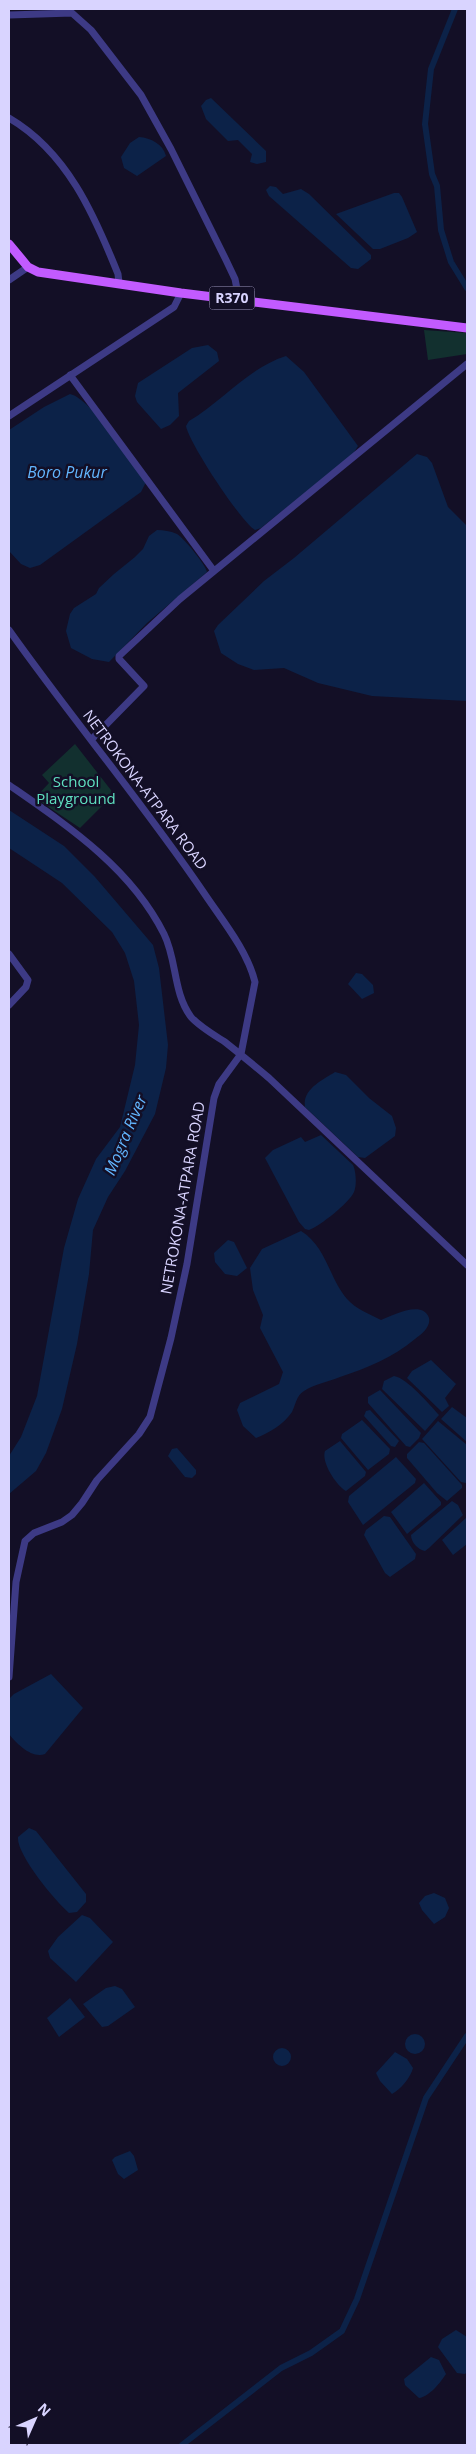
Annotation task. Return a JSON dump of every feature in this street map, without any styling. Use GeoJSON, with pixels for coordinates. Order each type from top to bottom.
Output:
{"type":"FeatureCollection","features":[{"type":"Feature","properties":{"kind":"main road"},"geometry":{"type":"LineString","coordinates":[[9,244],[28,267]]}},
{"type":"Feature","properties":{"kind":"main road","name":"R370"},"geometry":{"type":"LineString","coordinates":[[28,267],[38,272],[181,293],[467,328]]}},
{"type":"Feature","properties":{"kind":"street"},"geometry":{"type":"LineString","coordinates":[[9,15],[72,12],[91,30],[141,95],[171,149],[228,264],[238,289],[239,299]]}},
{"type":"Feature","properties":{"kind":"street"},"geometry":{"type":"LineString","coordinates":[[9,118],[29,131],[44,145],[88,203],[118,274],[119,283]]}},
{"type":"Feature","properties":{"kind":"street"},"geometry":{"type":"LineString","coordinates":[[9,280],[28,267]]}},
{"type":"Feature","properties":{"kind":"street"},"geometry":{"type":"LineString","coordinates":[[9,416],[174,307],[181,293]]}},
{"type":"Feature","properties":{"kind":"street"},"geometry":{"type":"LineString","coordinates":[[91,740],[144,686],[119,656],[214,571],[467,364]]}},
{"type":"Feature","properties":{"kind":"street"},"geometry":{"type":"LineString","coordinates":[[70,375],[214,571]]}},
{"type":"Feature","properties":{"kind":"street","name":"NETROKONA-ATPARA ROAD"},"geometry":{"type":"LineString","coordinates":[[9,630],[193,877],[233,937],[252,972],[255,988],[241,1054],[219,1084],[214,1098],[187,1264],[169,1346],[150,1417],[139,1434],[97,1480],[82,1504],[72,1515],[62,1522],[34,1533],[25,1541],[16,1582],[9,1677]]}},
{"type":"Feature","properties":{"kind":"street"},"geometry":{"type":"LineString","coordinates":[[9,785],[88,842],[130,885],[164,935],[170,950],[181,1000],[191,1016],[241,1054],[467,1265]]}},
{"type":"Feature","properties":{"kind":"street"},"geometry":{"type":"LineString","coordinates":[[9,954],[28,980],[26,987],[9,1005]]}},
{"type":"Feature","properties":{"kind":"green space"},"geometry":{"type":"Polygon","coordinates":[[[424,330],[467,333],[467,354],[428,360],[424,330]]]}},
{"type":"Feature","properties":{"kind":"green space","name":"School Playground"},"geometry":{"type":"Polygon","coordinates":[[[75,744],[114,794],[80,828],[35,798],[49,783],[42,775],[75,744]]]}},
{"type":"Feature","properties":{"kind":"water"},"geometry":{"type":"Polygon","coordinates":[[[211,98],[266,151],[266,162],[257,164],[250,162],[252,154],[238,140],[228,141],[206,119],[201,106],[206,100],[211,98]]]}},
{"type":"Feature","properties":{"kind":"water"},"geometry":{"type":"Polygon","coordinates":[[[139,137],[156,142],[166,156],[137,176],[124,168],[121,157],[130,143],[139,137]]]}},
{"type":"Feature","properties":{"kind":"water"},"geometry":{"type":"Polygon","coordinates":[[[270,186],[276,187],[283,194],[301,189],[309,194],[371,255],[371,259],[358,269],[351,268],[269,196],[266,190],[270,186]]]}},
{"type":"Feature","properties":{"kind":"water"},"geometry":{"type":"Polygon","coordinates":[[[394,193],[399,193],[402,197],[417,232],[408,238],[380,249],[373,249],[336,214],[394,193]]]}},
{"type":"Feature","properties":{"kind":"water"},"geometry":{"type":"Polygon","coordinates":[[[208,345],[217,352],[219,361],[178,393],[179,416],[170,425],[161,429],[137,402],[135,396],[138,383],[192,348],[208,345]]]}},
{"type":"Feature","properties":{"kind":"water"},"geometry":{"type":"Polygon","coordinates":[[[286,356],[304,372],[358,446],[353,454],[261,528],[255,530],[239,513],[216,481],[196,448],[186,426],[189,421],[260,368],[286,356]]]}},
{"type":"Feature","properties":{"kind":"water","name":"Boro Pukur"},"geometry":{"type":"Polygon","coordinates":[[[70,394],[79,398],[100,419],[146,482],[141,492],[40,565],[30,568],[21,564],[9,551],[9,430],[44,407],[70,394]]]}},
{"type":"Feature","properties":{"kind":"water"},"geometry":{"type":"Polygon","coordinates":[[[417,454],[427,457],[432,463],[448,507],[467,526],[467,701],[372,696],[318,683],[284,668],[254,670],[238,664],[221,653],[214,631],[218,625],[264,581],[417,454]]]}},
{"type":"Feature","properties":{"kind":"water"},"geometry":{"type":"Polygon","coordinates":[[[157,530],[169,531],[180,536],[199,558],[207,572],[147,623],[109,662],[92,659],[71,648],[66,631],[70,614],[74,608],[96,594],[99,588],[143,549],[149,536],[157,530]]]}},
{"type":"Feature","properties":{"kind":"water","name":"Mogra River"},"geometry":{"type":"Polygon","coordinates":[[[9,810],[64,846],[95,877],[153,945],[159,968],[168,1045],[166,1068],[155,1114],[125,1171],[108,1197],[93,1230],[89,1274],[77,1344],[62,1409],[46,1453],[36,1471],[9,1494],[9,1456],[21,1437],[37,1396],[64,1248],[78,1199],[96,1159],[120,1127],[135,1065],[139,1025],[134,981],[125,953],[112,932],[62,883],[9,848],[9,810]]]}},
{"type":"Feature","properties":{"kind":"water"},"geometry":{"type":"Polygon","coordinates":[[[356,973],[362,974],[373,985],[374,993],[362,999],[348,984],[356,973]]]}},
{"type":"Feature","properties":{"kind":"water"},"geometry":{"type":"Polygon","coordinates":[[[335,1072],[346,1075],[369,1098],[392,1116],[396,1128],[395,1136],[365,1158],[358,1157],[305,1107],[305,1101],[310,1090],[335,1072]]]}},
{"type":"Feature","properties":{"kind":"water"},"geometry":{"type":"Polygon","coordinates":[[[321,1135],[353,1165],[356,1186],[351,1197],[334,1214],[309,1230],[305,1229],[299,1222],[265,1158],[273,1150],[301,1137],[305,1142],[321,1135]]]}},
{"type":"Feature","properties":{"kind":"water"},"geometry":{"type":"Polygon","coordinates":[[[301,1231],[316,1245],[341,1291],[354,1306],[381,1320],[406,1310],[420,1310],[426,1312],[429,1321],[427,1328],[420,1335],[388,1357],[360,1370],[304,1391],[296,1400],[292,1412],[281,1424],[256,1438],[243,1426],[237,1410],[240,1403],[279,1384],[283,1372],[260,1328],[263,1315],[253,1290],[250,1268],[262,1249],[301,1231]]]}},
{"type":"Feature","properties":{"kind":"water"},"geometry":{"type":"Polygon","coordinates":[[[228,1240],[234,1242],[247,1268],[237,1276],[225,1274],[215,1262],[214,1253],[228,1240]]]}},
{"type":"Feature","properties":{"kind":"water"},"geometry":{"type":"Polygon","coordinates":[[[431,1360],[456,1384],[445,1398],[449,1406],[442,1412],[407,1378],[412,1371],[431,1360]]]}},
{"type":"Feature","properties":{"kind":"water"},"geometry":{"type":"Polygon","coordinates":[[[394,1376],[412,1387],[439,1415],[425,1431],[382,1389],[384,1381],[394,1376]]]}},
{"type":"Feature","properties":{"kind":"water"},"geometry":{"type":"Polygon","coordinates":[[[380,1390],[421,1433],[419,1438],[410,1447],[406,1446],[368,1403],[368,1397],[380,1390]]]}},
{"type":"Feature","properties":{"kind":"water"},"geometry":{"type":"Polygon","coordinates":[[[452,1407],[467,1418],[467,1442],[441,1419],[452,1407]]]}},
{"type":"Feature","properties":{"kind":"water"},"geometry":{"type":"Polygon","coordinates":[[[370,1410],[399,1441],[395,1447],[391,1446],[364,1416],[366,1411],[370,1410]]]}},
{"type":"Feature","properties":{"kind":"water"},"geometry":{"type":"Polygon","coordinates":[[[362,1420],[390,1449],[389,1454],[368,1470],[341,1438],[342,1434],[362,1420]]]}},
{"type":"Feature","properties":{"kind":"water"},"geometry":{"type":"Polygon","coordinates":[[[438,1421],[467,1445],[466,1483],[461,1482],[422,1439],[438,1421]]]}},
{"type":"Feature","properties":{"kind":"water"},"geometry":{"type":"Polygon","coordinates":[[[340,1441],[366,1472],[365,1476],[346,1491],[330,1473],[324,1456],[325,1451],[340,1441]]]}},
{"type":"Feature","properties":{"kind":"water"},"geometry":{"type":"Polygon","coordinates":[[[419,1442],[424,1443],[462,1485],[462,1488],[447,1501],[437,1493],[407,1458],[407,1454],[419,1442]]]}},
{"type":"Feature","properties":{"kind":"water"},"geometry":{"type":"Polygon","coordinates":[[[177,1448],[196,1470],[196,1474],[192,1478],[185,1477],[168,1456],[172,1449],[177,1448]]]}},
{"type":"Feature","properties":{"kind":"water"},"geometry":{"type":"Polygon","coordinates":[[[396,1457],[416,1479],[415,1483],[363,1525],[348,1502],[349,1496],[396,1457]]]}},
{"type":"Feature","properties":{"kind":"water"},"geometry":{"type":"Polygon","coordinates":[[[424,1483],[441,1502],[441,1505],[407,1534],[391,1512],[424,1483]]]}},
{"type":"Feature","properties":{"kind":"water"},"geometry":{"type":"Polygon","coordinates":[[[452,1501],[458,1505],[463,1515],[425,1551],[417,1547],[411,1535],[452,1501]]]}},
{"type":"Feature","properties":{"kind":"water"},"geometry":{"type":"Polygon","coordinates":[[[384,1516],[390,1517],[416,1554],[415,1559],[390,1577],[385,1573],[364,1535],[366,1530],[384,1516]]]}},
{"type":"Feature","properties":{"kind":"water"},"geometry":{"type":"Polygon","coordinates":[[[467,1517],[467,1544],[453,1555],[442,1540],[467,1517]]]}},
{"type":"Feature","properties":{"kind":"water"},"geometry":{"type":"Polygon","coordinates":[[[51,1674],[83,1708],[45,1754],[30,1753],[20,1746],[9,1734],[10,1698],[51,1674]]]}},
{"type":"Feature","properties":{"kind":"water"},"geometry":{"type":"Polygon","coordinates":[[[29,1828],[36,1831],[86,1894],[86,1902],[77,1912],[69,1913],[63,1907],[46,1888],[23,1854],[18,1837],[29,1828]]]}},
{"type":"Feature","properties":{"kind":"water"},"geometry":{"type":"Polygon","coordinates":[[[434,1893],[445,1898],[449,1908],[445,1917],[434,1924],[422,1910],[419,1903],[425,1896],[434,1893]]]}},
{"type":"Feature","properties":{"kind":"water"},"geometry":{"type":"Polygon","coordinates":[[[82,1915],[90,1918],[113,1942],[76,1982],[50,1958],[48,1951],[58,1937],[82,1915]]]}},
{"type":"Feature","properties":{"kind":"water"},"geometry":{"type":"Polygon","coordinates":[[[115,1986],[122,1989],[135,2007],[108,2026],[102,2027],[83,2004],[106,1988],[115,1986]]]}},
{"type":"Feature","properties":{"kind":"water"},"geometry":{"type":"Polygon","coordinates":[[[70,1998],[85,2017],[59,2037],[47,2018],[70,1998]]]}},
{"type":"Feature","properties":{"kind":"water"},"geometry":{"type":"Polygon","coordinates":[[[415,2034],[422,2037],[425,2044],[422,2051],[415,2054],[408,2051],[405,2044],[408,2037],[415,2034]]]}},
{"type":"Feature","properties":{"kind":"water"},"geometry":{"type":"Polygon","coordinates":[[[282,2048],[288,2051],[291,2057],[288,2063],[282,2066],[276,2063],[273,2057],[276,2051],[282,2048]]]}},
{"type":"Feature","properties":{"kind":"water"},"geometry":{"type":"Polygon","coordinates":[[[395,2052],[407,2059],[413,2068],[405,2083],[392,2094],[380,2081],[376,2073],[395,2052]]]}},
{"type":"Feature","properties":{"kind":"water"},"geometry":{"type":"Polygon","coordinates":[[[130,2151],[134,2156],[138,2170],[124,2179],[118,2174],[112,2160],[130,2151]]]}},
{"type":"Feature","properties":{"kind":"water"},"geometry":{"type":"Polygon","coordinates":[[[456,2330],[467,2337],[467,2372],[465,2374],[457,2373],[438,2347],[442,2339],[456,2330]]]}},
{"type":"Feature","properties":{"kind":"water"},"geometry":{"type":"Polygon","coordinates":[[[431,2357],[439,2360],[446,2374],[431,2392],[419,2398],[405,2385],[404,2379],[431,2357]]]}},
{"type":"Feature","properties":{"kind":"waterway"},"geometry":{"type":"LineString","coordinates":[[455,9],[431,69],[425,124],[432,174],[437,186],[441,230],[451,262],[467,288]]}},
{"type":"Feature","properties":{"kind":"waterway"},"geometry":{"type":"LineString","coordinates":[[182,2445],[281,2368],[311,2353],[342,2331],[357,2299],[426,2098],[467,2036]]}}]}
